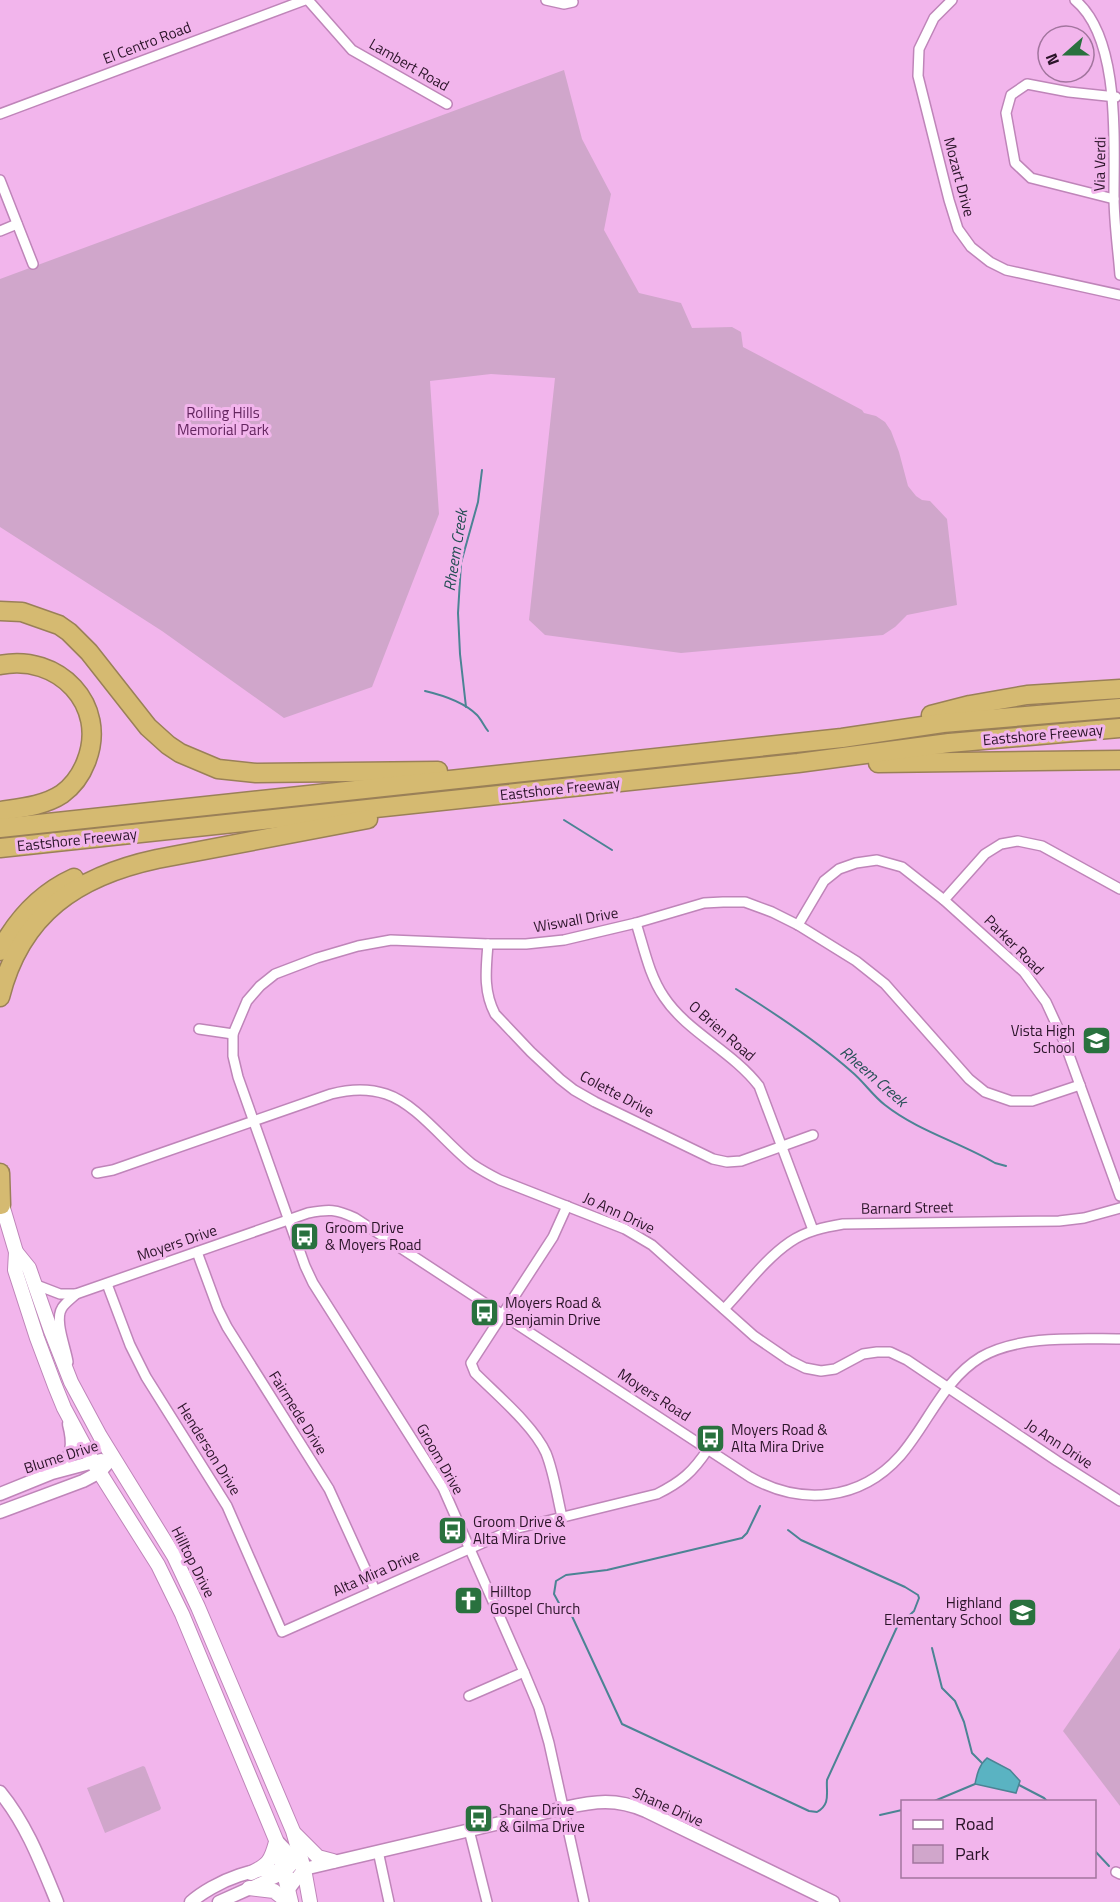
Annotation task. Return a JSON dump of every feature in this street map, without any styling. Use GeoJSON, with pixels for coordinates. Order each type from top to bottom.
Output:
{"type":"FeatureCollection","features":[{"type":"Feature","properties":{"kind":"highway"},"geometry":{"type":"LineString","coordinates":[[0,611],[22,612],[59,625],[79,642],[157,737],[180,753],[205,765],[231,771],[256,773],[399,771],[514,773]]}},
{"type":"Feature","properties":{"kind":"highway"},"geometry":{"type":"LineString","coordinates":[[0,616],[39,618]]}},
{"type":"Feature","properties":{"kind":"highway"},"geometry":{"type":"LineString","coordinates":[[0,665],[36,664],[58,674],[68,681],[84,702],[92,729],[92,744],[86,762],[78,779],[69,788],[50,800],[0,811]]}},
{"type":"Feature","properties":{"kind":"highway"},"geometry":{"type":"LineString","coordinates":[[842,738],[970,705],[1028,695],[1120,689]]}},
{"type":"Feature","properties":{"kind":"highway","name":"Eastshore Freeway"},"geometry":{"type":"LineString","coordinates":[[0,828],[842,738],[943,723],[1120,708]]}},
{"type":"Feature","properties":{"kind":"highway","name":"Eastshore Freeway"},"geometry":{"type":"LineString","coordinates":[[0,848],[798,763],[949,743],[1120,728]]}},
{"type":"Feature","properties":{"kind":"highway"},"geometry":{"type":"LineString","coordinates":[[798,763],[1120,760]]}},
{"type":"Feature","properties":{"kind":"highway"},"geometry":{"type":"LineString","coordinates":[[0,951],[10,934],[31,908],[67,881],[80,875],[109,866],[357,822],[443,801]]}},
{"type":"Feature","properties":{"kind":"highway"},"geometry":{"type":"LineString","coordinates":[[0,858],[135,834]]}},
{"type":"Feature","properties":{"kind":"highway"},"geometry":{"type":"LineString","coordinates":[[0,996],[8,972],[23,942],[41,918],[62,898],[97,877],[123,867],[157,859]]}},
{"type":"Feature","properties":{"kind":"highway"},"geometry":{"type":"LineString","coordinates":[[0,1173],[0,1202]]}},
{"type":"Feature","properties":{"kind":"main road","name":"Hilltop Drive"},"geometry":{"type":"LineString","coordinates":[[0,1202],[16,1252],[15,1270],[37,1338],[64,1408],[96,1467],[163,1575],[208,1674],[276,1840],[289,1890]]}},
{"type":"Feature","properties":{"kind":"main road","name":"Hilltop Drive"},"geometry":{"type":"LineString","coordinates":[[16,1252],[29,1268],[71,1382],[113,1457],[174,1556],[193,1597],[292,1832],[309,1899]]}},
{"type":"Feature","properties":{"kind":"main road"},"geometry":{"type":"LineString","coordinates":[[292,1832],[318,1857],[333,1861]]}},
{"type":"Feature","properties":{"kind":"main road"},"geometry":{"type":"LineString","coordinates":[[251,1873],[268,1863],[272,1857],[276,1840]]}},
{"type":"Feature","properties":{"kind":"main road"},"geometry":{"type":"LineString","coordinates":[[249,1888],[289,1890]]}},
{"type":"Feature","properties":{"kind":"street","name":"Lambert Road"},"geometry":{"type":"LineString","coordinates":[[307,0],[352,50],[447,104]]}},
{"type":"Feature","properties":{"kind":"street","name":"El Centro Road"},"geometry":{"type":"LineString","coordinates":[[0,114],[307,0]]}},
{"type":"Feature","properties":{"kind":"street"},"geometry":{"type":"LineString","coordinates":[[546,0],[564,4],[573,2]]}},
{"type":"Feature","properties":{"kind":"street","name":"Mozart Drive"},"geometry":{"type":"LineString","coordinates":[[952,0],[934,18],[919,49],[918,76],[948,200],[958,229],[971,247],[1005,270],[1120,295]]}},
{"type":"Feature","properties":{"kind":"street","name":"Via Verdi"},"geometry":{"type":"LineString","coordinates":[[1075,0],[1101,28],[1109,54],[1116,97],[1114,199],[1120,275]]}},
{"type":"Feature","properties":{"kind":"street"},"geometry":{"type":"LineString","coordinates":[[1114,199],[1031,178],[1015,163],[1006,114],[1011,95],[1027,84],[1069,92],[1116,97]]}},
{"type":"Feature","properties":{"kind":"street"},"geometry":{"type":"LineString","coordinates":[[0,180],[33,264]]}},
{"type":"Feature","properties":{"kind":"street"},"geometry":{"type":"LineString","coordinates":[[0,231],[17,224]]}},
{"type":"Feature","properties":{"kind":"street"},"geometry":{"type":"LineString","coordinates":[[944,900],[985,854],[1001,844],[1018,841],[1042,846],[1120,889]]}},
{"type":"Feature","properties":{"kind":"street","name":"Parker Road"},"geometry":{"type":"LineString","coordinates":[[798,925],[824,881],[839,869],[856,863],[877,860],[902,867],[944,900],[1024,972],[1046,1002],[1064,1041],[1120,1196]]}},
{"type":"Feature","properties":{"kind":"street","name":"Wiswall Drive"},"geometry":{"type":"LineString","coordinates":[[288,1219],[238,1077],[233,1056],[233,1034],[247,1001],[275,974],[317,958],[358,946],[391,940],[526,944],[564,940],[636,923],[704,903],[745,902],[798,925],[856,961],[885,984],[969,1079],[985,1092],[1011,1101],[1032,1101],[1080,1085]]}},
{"type":"Feature","properties":{"kind":"street","name":"O Brien Road"},"geometry":{"type":"LineString","coordinates":[[636,923],[650,967],[665,999],[683,1019],[734,1059],[759,1086],[813,1230]]}},
{"type":"Feature","properties":{"kind":"street","name":"Colette Drive"},"geometry":{"type":"LineString","coordinates":[[488,944],[485,988],[488,1002],[495,1014],[531,1052],[573,1090],[713,1159],[727,1162],[741,1161],[813,1135]]}},
{"type":"Feature","properties":{"kind":"street"},"geometry":{"type":"LineString","coordinates":[[199,1029],[233,1034]]}},
{"type":"Feature","properties":{"kind":"street","name":"Jo Ann Drive"},"geometry":{"type":"LineString","coordinates":[[97,1173],[113,1170],[332,1094],[348,1090],[387,1094],[416,1113],[485,1173],[625,1229],[652,1245],[754,1336],[789,1360],[805,1368],[821,1371],[835,1369],[863,1354],[890,1352],[906,1360],[1120,1501]]}},
{"type":"Feature","properties":{"kind":"street"},"geometry":{"type":"LineString","coordinates":[[562,1516],[554,1478],[546,1453],[539,1441],[475,1373],[471,1363],[553,1237],[567,1206]]}},
{"type":"Feature","properties":{"kind":"street","name":"Barnard Street"},"geometry":{"type":"LineString","coordinates":[[724,1309],[790,1242],[813,1230],[843,1224],[1059,1221],[1084,1218],[1120,1208]]}},
{"type":"Feature","properties":{"kind":"street","name":"Moyers Road"},"geometry":{"type":"LineString","coordinates":[[288,1219],[326,1209],[338,1210],[355,1218],[750,1477],[780,1491],[807,1496],[849,1490],[877,1476],[901,1455],[947,1389],[972,1363],[1008,1345],[1034,1341],[1120,1339]]}},
{"type":"Feature","properties":{"kind":"street","name":"Moyers Drive"},"geometry":{"type":"LineString","coordinates":[[76,1294],[288,1219]]}},
{"type":"Feature","properties":{"kind":"street","name":"Groom Drive"},"geometry":{"type":"LineString","coordinates":[[288,1219],[313,1283],[443,1488],[524,1672],[539,1708],[584,1902]]}},
{"type":"Feature","properties":{"kind":"street","name":"Fairmede Drive"},"geometry":{"type":"LineString","coordinates":[[197,1252],[227,1327],[329,1489],[375,1590]]}},
{"type":"Feature","properties":{"kind":"street"},"geometry":{"type":"LineString","coordinates":[[34,1284],[60,1294],[76,1294]]}},
{"type":"Feature","properties":{"kind":"street","name":"Henderson Drive"},"geometry":{"type":"LineString","coordinates":[[107,1284],[130,1345],[146,1377],[227,1506],[282,1632]]}},
{"type":"Feature","properties":{"kind":"street"},"geometry":{"type":"LineString","coordinates":[[71,1382],[66,1348],[58,1320],[62,1307],[76,1294]]}},
{"type":"Feature","properties":{"kind":"street"},"geometry":{"type":"LineString","coordinates":[[52,1473],[68,1460],[73,1445],[64,1408]]}},
{"type":"Feature","properties":{"kind":"street","name":"Alta Mira Drive"},"geometry":{"type":"LineString","coordinates":[[282,1632],[514,1529],[657,1494],[675,1485],[689,1474],[708,1449]]}},
{"type":"Feature","properties":{"kind":"street","name":"Blume Drive"},"geometry":{"type":"LineString","coordinates":[[0,1512],[83,1481],[96,1467],[113,1457]]}},
{"type":"Feature","properties":{"kind":"street","name":"Blume Drive"},"geometry":{"type":"LineString","coordinates":[[0,1494],[52,1473],[96,1467]]}},
{"type":"Feature","properties":{"kind":"street"},"geometry":{"type":"LineString","coordinates":[[469,1696],[524,1672]]}},
{"type":"Feature","properties":{"kind":"street"},"geometry":{"type":"LineString","coordinates":[[0,1792],[26,1831],[57,1902]]}},
{"type":"Feature","properties":{"kind":"street","name":"Shane Drive"},"geometry":{"type":"LineString","coordinates":[[219,1902],[249,1888],[289,1890],[300,1862],[333,1861],[603,1801],[631,1804],[832,1902]]}},
{"type":"Feature","properties":{"kind":"street"},"geometry":{"type":"LineString","coordinates":[[469,1830],[486,1902]]}},
{"type":"Feature","properties":{"kind":"street"},"geometry":{"type":"LineString","coordinates":[[276,1840],[300,1862]]}},
{"type":"Feature","properties":{"kind":"street"},"geometry":{"type":"LineString","coordinates":[[378,1851],[389,1902]]}},
{"type":"Feature","properties":{"kind":"street"},"geometry":{"type":"LineString","coordinates":[[191,1902],[222,1882],[265,1871],[289,1890],[309,1899]]}},
{"type":"Feature","properties":{"kind":"green space","name":"Rolling Hills Memorial Park"},"geometry":{"type":"Polygon","coordinates":[[[564,70],[582,139],[611,194],[604,230],[639,293],[681,303],[692,328],[732,327],[741,332],[743,347],[864,413],[876,416],[885,422],[899,452],[908,486],[916,496],[930,501],[947,519],[957,605],[907,615],[883,635],[681,653],[545,635],[529,620],[555,378],[491,374],[430,381],[439,514],[372,687],[284,718],[162,631],[0,527],[0,279],[564,70]]]}},
{"type":"Feature","properties":{"kind":"green space"},"geometry":{"type":"Polygon","coordinates":[[[1120,1648],[1120,1806],[1063,1731],[1120,1648]]]}},
{"type":"Feature","properties":{"kind":"green space"},"geometry":{"type":"Polygon","coordinates":[[[143,1766],[160,1810],[105,1833],[87,1788],[143,1766]]]}},
{"type":"Feature","properties":{"kind":"shaded area"},"geometry":{"type":"Polygon","coordinates":[[[987,1758],[1010,1770],[1020,1781],[1016,1793],[975,1784],[980,1767],[987,1758]]]}},
{"type":"Feature","properties":{"kind":"waterway","name":"Rheem Creek"},"geometry":{"type":"LineString","coordinates":[[466,707],[458,613],[461,563],[478,502],[482,470]]}},
{"type":"Feature","properties":{"kind":"waterway","name":"Rheem Creek"},"geometry":{"type":"LineString","coordinates":[[425,691],[466,706],[477,715],[488,731]]}},
{"type":"Feature","properties":{"kind":"waterway","name":"Rheem Creek"},"geometry":{"type":"LineString","coordinates":[[564,820],[612,850]]}},
{"type":"Feature","properties":{"kind":"waterway","name":"Rheem Creek"},"geometry":{"type":"LineString","coordinates":[[736,989],[825,1049],[898,1114],[995,1163],[1006,1166]]}},
{"type":"Feature","properties":{"kind":"waterway"},"geometry":{"type":"LineString","coordinates":[[760,1506],[747,1533],[742,1538],[607,1570],[566,1575],[556,1581],[554,1594],[560,1605],[571,1614],[622,1724],[809,1811],[817,1812],[826,1802],[827,1780],[897,1627],[914,1611],[919,1598],[905,1587],[801,1540],[788,1530]]}},
{"type":"Feature","properties":{"kind":"waterway"},"geometry":{"type":"LineString","coordinates":[[932,1648],[942,1688],[955,1701],[964,1722],[972,1753],[982,1763]]}},
{"type":"Feature","properties":{"kind":"waterway"},"geometry":{"type":"LineString","coordinates":[[937,1800],[975,1784]]}},
{"type":"Feature","properties":{"kind":"waterway"},"geometry":{"type":"LineString","coordinates":[[1019,1785],[1046,1800]]}},
{"type":"Feature","properties":{"kind":"waterway"},"geometry":{"type":"LineString","coordinates":[[880,1815],[901,1810]]}},
{"type":"Feature","properties":{"kind":"waterway"},"geometry":{"type":"LineString","coordinates":[[1096,1852],[1109,1866]]}},
{"type":"Feature","properties":{"kind":"place","name":"Vista High School"},"geometry":{"type":"Point","coordinates":[1096,1040]}},
{"type":"Feature","properties":{"kind":"place","name":"Groom Drive & Moyers Road"},"geometry":{"type":"Point","coordinates":[304,1237]}},
{"type":"Feature","properties":{"kind":"place","name":"Moyers Road & Benjamin Drive"},"geometry":{"type":"Point","coordinates":[484,1312]}},
{"type":"Feature","properties":{"kind":"place","name":"Moyers Road & Alta Mira Drive"},"geometry":{"type":"Point","coordinates":[710,1439]}},
{"type":"Feature","properties":{"kind":"place","name":"Groom Drive & Alta Mira Drive"},"geometry":{"type":"Point","coordinates":[452,1531]}},
{"type":"Feature","properties":{"kind":"place","name":"Hilltop Gospel Church"},"geometry":{"type":"Point","coordinates":[469,1601]}},
{"type":"Feature","properties":{"kind":"place","name":"Highland Elementary School"},"geometry":{"type":"Point","coordinates":[1023,1612]}},
{"type":"Feature","properties":{"kind":"place","name":"Shane Drive & Gilma Drive"},"geometry":{"type":"Point","coordinates":[478,1819]}}]}
